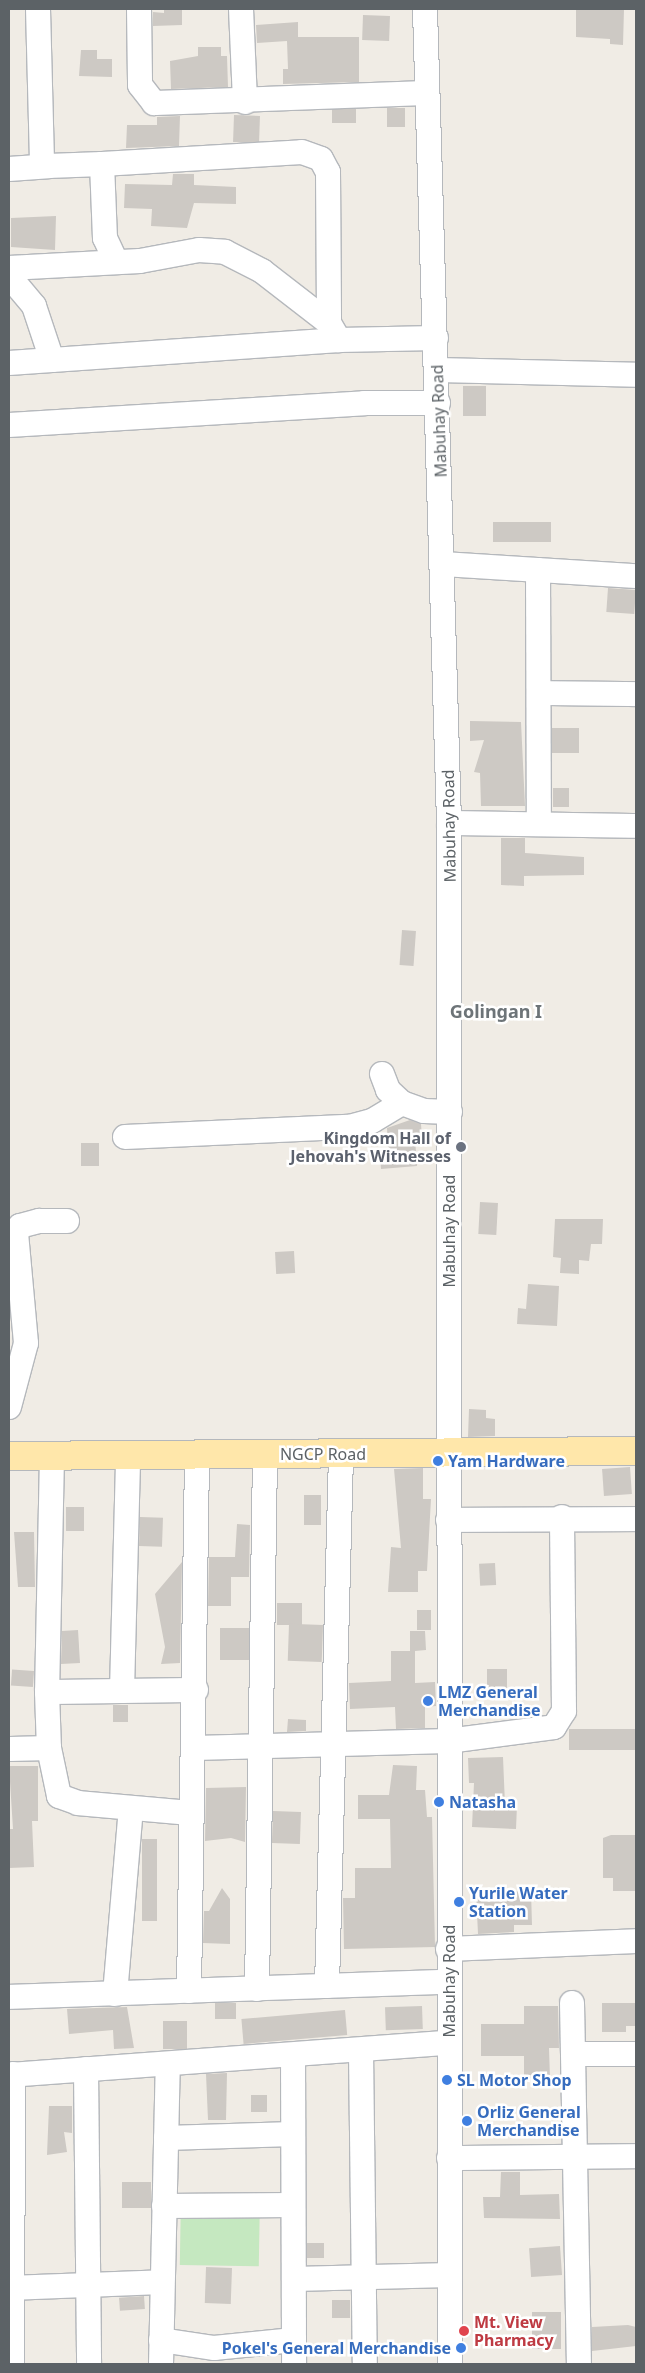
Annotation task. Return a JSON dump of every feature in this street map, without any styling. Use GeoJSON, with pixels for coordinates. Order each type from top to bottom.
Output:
{"type":"FeatureCollection","features":[{"type":"Feature","properties":{"kind":"main road","name":"NGCP Road"},"geometry":{"type":"LineString","coordinates":[[9,1456],[636,1451]]}},
{"type":"Feature","properties":{"kind":"street"},"geometry":{"type":"LineString","coordinates":[[38,9],[40,148],[48,166]]}},
{"type":"Feature","properties":{"kind":"street"},"geometry":{"type":"LineString","coordinates":[[139,9],[140,85],[146,97],[154,103],[173,105],[427,93]]}},
{"type":"Feature","properties":{"kind":"street"},"geometry":{"type":"LineString","coordinates":[[241,9],[245,102]]}},
{"type":"Feature","properties":{"kind":"street","name":"Mabuhay Road"},"geometry":{"type":"LineString","coordinates":[[425,9],[438,370],[449,823],[448,1949],[450,2364]]}},
{"type":"Feature","properties":{"kind":"street"},"geometry":{"type":"LineString","coordinates":[[9,169],[302,152],[320,159],[328,172],[334,332]]}},
{"type":"Feature","properties":{"kind":"street"},"geometry":{"type":"LineString","coordinates":[[102,164],[105,238],[115,259]]}},
{"type":"Feature","properties":{"kind":"street"},"geometry":{"type":"LineString","coordinates":[[9,268],[225,252],[262,271],[334,332]]}},
{"type":"Feature","properties":{"kind":"street"},"geometry":{"type":"LineString","coordinates":[[9,276],[34,306],[52,360]]}},
{"type":"Feature","properties":{"kind":"street"},"geometry":{"type":"LineString","coordinates":[[9,363],[334,332],[436,338]]}},
{"type":"Feature","properties":{"kind":"street"},"geometry":{"type":"LineString","coordinates":[[438,370],[636,375]]}},
{"type":"Feature","properties":{"kind":"street"},"geometry":{"type":"LineString","coordinates":[[9,425],[364,403],[438,403]]}},
{"type":"Feature","properties":{"kind":"street"},"geometry":{"type":"LineString","coordinates":[[443,564],[636,576]]}},
{"type":"Feature","properties":{"kind":"street"},"geometry":{"type":"LineString","coordinates":[[538,570],[539,823]]}},
{"type":"Feature","properties":{"kind":"street"},"geometry":{"type":"LineString","coordinates":[[539,693],[636,694]]}},
{"type":"Feature","properties":{"kind":"street"},"geometry":{"type":"LineString","coordinates":[[449,823],[636,826]]}},
{"type":"Feature","properties":{"kind":"street"},"geometry":{"type":"LineString","coordinates":[[382,1074],[388,1090],[402,1103],[424,1111],[450,1112]]}},
{"type":"Feature","properties":{"kind":"street"},"geometry":{"type":"LineString","coordinates":[[125,1137],[349,1126],[372,1121],[402,1103]]}},
{"type":"Feature","properties":{"kind":"street"},"geometry":{"type":"LineString","coordinates":[[9,1407],[26,1343],[17,1305],[16,1234],[20,1226],[38,1221],[67,1222]]}},
{"type":"Feature","properties":{"kind":"street"},"geometry":{"type":"LineString","coordinates":[[258,1989],[265,1454]]}},
{"type":"Feature","properties":{"kind":"street"},"geometry":{"type":"LineString","coordinates":[[327,1986],[330,1745],[341,1454]]}},
{"type":"Feature","properties":{"kind":"street"},"geometry":{"type":"LineString","coordinates":[[122,1691],[128,1455]]}},
{"type":"Feature","properties":{"kind":"street"},"geometry":{"type":"LineString","coordinates":[[189,1991],[190,1812],[195,1748],[196,1690],[197,1455]]}},
{"type":"Feature","properties":{"kind":"street"},"geometry":{"type":"LineString","coordinates":[[52,1456],[47,1692],[49,1748],[59,1796],[66,1802],[131,1809],[190,1812]]}},
{"type":"Feature","properties":{"kind":"street"},"geometry":{"type":"LineString","coordinates":[[448,1520],[562,1517],[636,1519]]}},
{"type":"Feature","properties":{"kind":"street"},"geometry":{"type":"LineString","coordinates":[[195,1748],[261,1749],[448,1741],[531,1733],[554,1727],[562,1720],[562,1517]]}},
{"type":"Feature","properties":{"kind":"street"},"geometry":{"type":"LineString","coordinates":[[47,1692],[196,1690]]}},
{"type":"Feature","properties":{"kind":"street"},"geometry":{"type":"LineString","coordinates":[[9,1749],[49,1748]]}},
{"type":"Feature","properties":{"kind":"street"},"geometry":{"type":"LineString","coordinates":[[115,1994],[131,1809]]}},
{"type":"Feature","properties":{"kind":"street"},"geometry":{"type":"LineString","coordinates":[[448,1949],[636,1941]]}},
{"type":"Feature","properties":{"kind":"street"},"geometry":{"type":"LineString","coordinates":[[9,1998],[449,1982]]}},
{"type":"Feature","properties":{"kind":"street"},"geometry":{"type":"LineString","coordinates":[[572,2003],[578,2364]]}},
{"type":"Feature","properties":{"kind":"street"},"geometry":{"type":"LineString","coordinates":[[12,2364],[11,2075],[86,2068],[168,2065],[449,2044]]}},
{"type":"Feature","properties":{"kind":"street"},"geometry":{"type":"LineString","coordinates":[[361,2050],[365,2364]]}},
{"type":"Feature","properties":{"kind":"street"},"geometry":{"type":"LineString","coordinates":[[573,2054],[636,2054]]}},
{"type":"Feature","properties":{"kind":"street"},"geometry":{"type":"LineString","coordinates":[[293,2055],[294,2364]]}},
{"type":"Feature","properties":{"kind":"street"},"geometry":{"type":"LineString","coordinates":[[161,2364],[168,2065]]}},
{"type":"Feature","properties":{"kind":"street"},"geometry":{"type":"LineString","coordinates":[[86,2068],[90,2286],[89,2364]]}},
{"type":"Feature","properties":{"kind":"street"},"geometry":{"type":"LineString","coordinates":[[166,2138],[293,2134]]}},
{"type":"Feature","properties":{"kind":"street"},"geometry":{"type":"LineString","coordinates":[[449,2158],[575,2155],[636,2156]]}},
{"type":"Feature","properties":{"kind":"street"},"geometry":{"type":"LineString","coordinates":[[164,2206],[293,2205]]}},
{"type":"Feature","properties":{"kind":"street"},"geometry":{"type":"LineString","coordinates":[[294,2279],[450,2275]]}},
{"type":"Feature","properties":{"kind":"street"},"geometry":{"type":"LineString","coordinates":[[11,2288],[162,2282]]}},
{"type":"Feature","properties":{"kind":"street"},"geometry":{"type":"LineString","coordinates":[[161,2340],[214,2348],[294,2340]]}},
{"type":"Feature","properties":{"kind":"green space"},"geometry":{"type":"Polygon","coordinates":[[[181,2196],[260,2197],[259,2266],[180,2265],[181,2196]]]}},
{"type":"Feature","properties":{"kind":"building"},"geometry":{"type":"Polygon","coordinates":[[[164,9],[182,9],[182,25],[153,26],[153,12],[164,13],[164,9]]]}},
{"type":"Feature","properties":{"kind":"building"},"geometry":{"type":"Polygon","coordinates":[[[576,9],[624,9],[623,45],[610,44],[610,39],[576,37],[576,9]]]}},
{"type":"Feature","properties":{"kind":"building"},"geometry":{"type":"Polygon","coordinates":[[[363,15],[390,16],[389,41],[362,40],[363,15]]]}},
{"type":"Feature","properties":{"kind":"building"},"geometry":{"type":"Polygon","coordinates":[[[298,22],[298,37],[359,37],[359,82],[283,84],[283,69],[288,69],[287,41],[257,43],[256,25],[298,22]]]}},
{"type":"Feature","properties":{"kind":"building"},"geometry":{"type":"Polygon","coordinates":[[[198,47],[221,47],[221,56],[227,56],[228,87],[171,89],[170,61],[198,56],[198,47]]]}},
{"type":"Feature","properties":{"kind":"building"},"geometry":{"type":"Polygon","coordinates":[[[81,50],[97,50],[97,59],[112,59],[112,77],[79,76],[81,50]]]}},
{"type":"Feature","properties":{"kind":"building"},"geometry":{"type":"Polygon","coordinates":[[[387,108],[405,108],[405,127],[387,127],[387,108]]]}},
{"type":"Feature","properties":{"kind":"building"},"geometry":{"type":"Polygon","coordinates":[[[332,109],[356,109],[356,123],[332,123],[332,109]]]}},
{"type":"Feature","properties":{"kind":"building"},"geometry":{"type":"Polygon","coordinates":[[[234,115],[260,116],[259,143],[233,142],[234,115]]]}},
{"type":"Feature","properties":{"kind":"building"},"geometry":{"type":"Polygon","coordinates":[[[180,116],[179,146],[126,148],[127,125],[157,125],[157,117],[180,116]]]}},
{"type":"Feature","properties":{"kind":"building"},"geometry":{"type":"Polygon","coordinates":[[[173,174],[194,174],[194,185],[236,187],[236,204],[194,203],[187,228],[151,226],[152,209],[124,208],[125,184],[172,185],[173,174]]]}},
{"type":"Feature","properties":{"kind":"building"},"geometry":{"type":"Polygon","coordinates":[[[56,216],[55,250],[11,247],[11,218],[56,216]]]}},
{"type":"Feature","properties":{"kind":"building"},"geometry":{"type":"Polygon","coordinates":[[[463,386],[486,386],[486,416],[463,416],[463,386]]]}},
{"type":"Feature","properties":{"kind":"building"},"geometry":{"type":"Polygon","coordinates":[[[493,522],[551,522],[551,542],[493,542],[493,522]]]}},
{"type":"Feature","properties":{"kind":"building"},"geometry":{"type":"Polygon","coordinates":[[[608,588],[636,590],[634,614],[606,612],[608,588]]]}},
{"type":"Feature","properties":{"kind":"building"},"geometry":{"type":"Polygon","coordinates":[[[470,721],[521,722],[525,806],[481,806],[480,773],[474,772],[484,740],[470,741],[470,721]]]}},
{"type":"Feature","properties":{"kind":"building"},"geometry":{"type":"Polygon","coordinates":[[[552,728],[579,728],[579,753],[552,753],[552,728]]]}},
{"type":"Feature","properties":{"kind":"building"},"geometry":{"type":"Polygon","coordinates":[[[553,788],[569,788],[569,807],[553,807],[553,788]]]}},
{"type":"Feature","properties":{"kind":"building"},"geometry":{"type":"Polygon","coordinates":[[[501,838],[525,838],[525,853],[584,857],[584,875],[524,876],[524,886],[501,885],[501,838]]]}},
{"type":"Feature","properties":{"kind":"building"},"geometry":{"type":"Polygon","coordinates":[[[402,930],[416,931],[414,966],[400,965],[402,930]]]}},
{"type":"Feature","properties":{"kind":"building"},"geometry":{"type":"Polygon","coordinates":[[[410,1120],[421,1124],[422,1138],[415,1139],[417,1166],[381,1169],[380,1156],[388,1150],[387,1128],[410,1120]]]}},
{"type":"Feature","properties":{"kind":"building"},"geometry":{"type":"Polygon","coordinates":[[[81,1143],[99,1143],[99,1166],[81,1166],[81,1143]]]}},
{"type":"Feature","properties":{"kind":"building"},"geometry":{"type":"Polygon","coordinates":[[[480,1202],[498,1203],[496,1235],[478,1234],[480,1202]]]}},
{"type":"Feature","properties":{"kind":"building"},"geometry":{"type":"Polygon","coordinates":[[[555,1219],[603,1219],[602,1244],[591,1244],[589,1261],[579,1260],[579,1274],[560,1273],[561,1258],[553,1257],[555,1219]]]}},
{"type":"Feature","properties":{"kind":"building"},"geometry":{"type":"Polygon","coordinates":[[[294,1251],[295,1273],[276,1274],[275,1252],[294,1251]]]}},
{"type":"Feature","properties":{"kind":"building"},"geometry":{"type":"Polygon","coordinates":[[[528,1284],[559,1286],[557,1326],[517,1324],[518,1308],[526,1309],[528,1284]]]}},
{"type":"Feature","properties":{"kind":"building"},"geometry":{"type":"Polygon","coordinates":[[[469,1409],[486,1410],[486,1418],[495,1419],[495,1436],[468,1437],[469,1409]]]}},
{"type":"Feature","properties":{"kind":"building"},"geometry":{"type":"Polygon","coordinates":[[[630,1467],[632,1494],[604,1496],[602,1469],[630,1467]]]}},
{"type":"Feature","properties":{"kind":"building"},"geometry":{"type":"Polygon","coordinates":[[[423,1468],[423,1499],[431,1499],[427,1571],[418,1571],[418,1592],[388,1592],[391,1547],[401,1548],[394,1469],[423,1468]]]}},
{"type":"Feature","properties":{"kind":"building"},"geometry":{"type":"Polygon","coordinates":[[[304,1495],[321,1495],[321,1525],[304,1525],[304,1495]]]}},
{"type":"Feature","properties":{"kind":"building"},"geometry":{"type":"Polygon","coordinates":[[[66,1507],[84,1507],[84,1531],[66,1531],[66,1507]]]}},
{"type":"Feature","properties":{"kind":"building"},"geometry":{"type":"Polygon","coordinates":[[[140,1517],[163,1518],[162,1547],[139,1546],[140,1517]]]}},
{"type":"Feature","properties":{"kind":"building"},"geometry":{"type":"Polygon","coordinates":[[[237,1524],[250,1525],[249,1577],[231,1577],[231,1606],[208,1606],[209,1557],[235,1557],[237,1524]]]}},
{"type":"Feature","properties":{"kind":"building"},"geometry":{"type":"Polygon","coordinates":[[[14,1532],[34,1532],[35,1587],[18,1587],[14,1532]]]}},
{"type":"Feature","properties":{"kind":"building"},"geometry":{"type":"Polygon","coordinates":[[[182,1562],[180,1663],[161,1664],[165,1647],[155,1594],[182,1562]]]}},
{"type":"Feature","properties":{"kind":"building"},"geometry":{"type":"Polygon","coordinates":[[[495,1563],[496,1585],[480,1586],[479,1564],[495,1563]]]}},
{"type":"Feature","properties":{"kind":"building"},"geometry":{"type":"Polygon","coordinates":[[[277,1603],[302,1603],[302,1625],[277,1625],[277,1603]]]}},
{"type":"Feature","properties":{"kind":"building"},"geometry":{"type":"Polygon","coordinates":[[[417,1610],[431,1610],[431,1630],[417,1630],[417,1610]]]}},
{"type":"Feature","properties":{"kind":"building"},"geometry":{"type":"Polygon","coordinates":[[[289,1624],[323,1625],[322,1662],[288,1661],[289,1624]]]}},
{"type":"Feature","properties":{"kind":"building"},"geometry":{"type":"Polygon","coordinates":[[[220,1628],[249,1628],[249,1660],[220,1660],[220,1628]]]}},
{"type":"Feature","properties":{"kind":"building"},"geometry":{"type":"Polygon","coordinates":[[[78,1630],[80,1663],[61,1664],[62,1631],[78,1630]]]}},
{"type":"Feature","properties":{"kind":"building"},"geometry":{"type":"Polygon","coordinates":[[[410,1631],[425,1631],[426,1650],[415,1651],[415,1683],[435,1682],[436,1706],[425,1707],[425,1728],[396,1729],[395,1707],[350,1709],[349,1683],[391,1681],[391,1651],[410,1651],[410,1631]]]}},
{"type":"Feature","properties":{"kind":"building"},"geometry":{"type":"Polygon","coordinates":[[[12,1669],[34,1671],[33,1687],[11,1685],[12,1669]]]}},
{"type":"Feature","properties":{"kind":"building"},"geometry":{"type":"Polygon","coordinates":[[[487,1669],[507,1669],[507,1689],[487,1689],[487,1669]]]}},
{"type":"Feature","properties":{"kind":"building"},"geometry":{"type":"Polygon","coordinates":[[[113,1705],[128,1705],[128,1722],[113,1722],[113,1705]]]}},
{"type":"Feature","properties":{"kind":"building"},"geometry":{"type":"Polygon","coordinates":[[[288,1719],[306,1720],[306,1731],[287,1732],[288,1719]]]}},
{"type":"Feature","properties":{"kind":"building"},"geometry":{"type":"Polygon","coordinates":[[[569,1729],[636,1729],[636,1750],[569,1750],[569,1729]]]}},
{"type":"Feature","properties":{"kind":"building"},"geometry":{"type":"Polygon","coordinates":[[[503,1757],[505,1805],[517,1805],[516,1829],[472,1827],[474,1783],[469,1783],[468,1758],[503,1757]]]}},
{"type":"Feature","properties":{"kind":"building"},"geometry":{"type":"Polygon","coordinates":[[[393,1765],[417,1766],[416,1790],[425,1790],[427,1817],[432,1817],[435,1947],[344,1949],[343,1898],[355,1898],[355,1868],[391,1868],[390,1819],[358,1819],[358,1795],[389,1795],[393,1765]]]}},
{"type":"Feature","properties":{"kind":"building"},"geometry":{"type":"Polygon","coordinates":[[[9,1766],[38,1766],[38,1821],[32,1821],[34,1867],[9,1868],[9,1829],[13,1829],[9,1766]]]}},
{"type":"Feature","properties":{"kind":"building"},"geometry":{"type":"Polygon","coordinates":[[[246,1787],[245,1842],[231,1838],[205,1841],[206,1788],[246,1787]]]}},
{"type":"Feature","properties":{"kind":"building"},"geometry":{"type":"Polygon","coordinates":[[[273,1811],[301,1812],[300,1844],[272,1843],[273,1811]]]}},
{"type":"Feature","properties":{"kind":"building"},"geometry":{"type":"Polygon","coordinates":[[[611,1835],[636,1835],[636,1891],[613,1891],[613,1878],[603,1878],[603,1838],[611,1835]]]}},
{"type":"Feature","properties":{"kind":"building"},"geometry":{"type":"Polygon","coordinates":[[[142,1839],[157,1839],[157,1921],[142,1921],[142,1839]]]}},
{"type":"Feature","properties":{"kind":"building"},"geometry":{"type":"Polygon","coordinates":[[[222,1888],[230,1899],[230,1944],[203,1943],[204,1911],[209,1911],[222,1888]]]}},
{"type":"Feature","properties":{"kind":"building"},"geometry":{"type":"Polygon","coordinates":[[[531,1891],[532,1925],[514,1925],[514,1932],[478,1934],[476,1892],[531,1891]]]}},
{"type":"Feature","properties":{"kind":"building"},"geometry":{"type":"Polygon","coordinates":[[[215,2003],[236,2003],[236,2019],[215,2019],[215,2003]]]}},
{"type":"Feature","properties":{"kind":"building"},"geometry":{"type":"Polygon","coordinates":[[[602,2003],[636,2003],[636,2026],[626,2026],[626,2032],[602,2032],[602,2003]]]}},
{"type":"Feature","properties":{"kind":"building"},"geometry":{"type":"Polygon","coordinates":[[[422,2006],[423,2029],[386,2030],[385,2007],[422,2006]]]}},
{"type":"Feature","properties":{"kind":"building"},"geometry":{"type":"Polygon","coordinates":[[[524,2006],[558,2006],[559,2048],[549,2048],[550,2078],[524,2078],[524,2056],[481,2056],[481,2024],[524,2024],[524,2006]]]}},
{"type":"Feature","properties":{"kind":"building"},"geometry":{"type":"Polygon","coordinates":[[[127,2007],[134,2048],[114,2049],[113,2030],[69,2034],[67,2009],[127,2007]]]}},
{"type":"Feature","properties":{"kind":"building"},"geometry":{"type":"Polygon","coordinates":[[[345,2010],[347,2035],[244,2044],[241,2019],[345,2010]]]}},
{"type":"Feature","properties":{"kind":"building"},"geometry":{"type":"Polygon","coordinates":[[[163,2021],[187,2021],[187,2049],[163,2049],[163,2021]]]}},
{"type":"Feature","properties":{"kind":"building"},"geometry":{"type":"Polygon","coordinates":[[[227,2073],[226,2120],[208,2120],[206,2074],[227,2073]]]}},
{"type":"Feature","properties":{"kind":"building"},"geometry":{"type":"Polygon","coordinates":[[[251,2095],[267,2095],[267,2112],[251,2112],[251,2095]]]}},
{"type":"Feature","properties":{"kind":"building"},"geometry":{"type":"Polygon","coordinates":[[[49,2106],[72,2106],[72,2133],[64,2132],[67,2152],[47,2155],[49,2106]]]}},
{"type":"Feature","properties":{"kind":"building"},"geometry":{"type":"Polygon","coordinates":[[[501,2172],[520,2172],[520,2195],[559,2194],[560,2219],[484,2218],[483,2197],[500,2197],[501,2172]]]}},
{"type":"Feature","properties":{"kind":"building"},"geometry":{"type":"Polygon","coordinates":[[[122,2182],[151,2182],[151,2208],[122,2208],[122,2182]]]}},
{"type":"Feature","properties":{"kind":"building"},"geometry":{"type":"Polygon","coordinates":[[[307,2243],[324,2243],[324,2258],[307,2258],[307,2243]]]}},
{"type":"Feature","properties":{"kind":"building"},"geometry":{"type":"Polygon","coordinates":[[[560,2246],[562,2275],[531,2277],[529,2248],[560,2246]]]}},
{"type":"Feature","properties":{"kind":"building"},"geometry":{"type":"Polygon","coordinates":[[[206,2267],[232,2268],[231,2304],[205,2303],[206,2267]]]}},
{"type":"Feature","properties":{"kind":"building"},"geometry":{"type":"Polygon","coordinates":[[[144,2296],[145,2309],[120,2311],[119,2298],[144,2296]]]}},
{"type":"Feature","properties":{"kind":"building"},"geometry":{"type":"Polygon","coordinates":[[[332,2300],[350,2300],[350,2318],[332,2318],[332,2300]]]}},
{"type":"Feature","properties":{"kind":"building"},"geometry":{"type":"Polygon","coordinates":[[[532,2312],[561,2312],[561,2349],[532,2349],[532,2312]]]}},
{"type":"Feature","properties":{"kind":"building"},"geometry":{"type":"Polygon","coordinates":[[[628,2325],[636,2327],[636,2346],[592,2351],[592,2327],[628,2325]]]}},
{"type":"Feature","properties":{"kind":"place","name":"Kingdom Hall of Jehovah's Witnesses"},"geometry":{"type":"Point","coordinates":[461,1147]}},
{"type":"Feature","properties":{"kind":"place","name":"Yam Hardware"},"geometry":{"type":"Point","coordinates":[438,1461]}},
{"type":"Feature","properties":{"kind":"place","name":"LMZ General Merchandise"},"geometry":{"type":"Point","coordinates":[428,1701]}},
{"type":"Feature","properties":{"kind":"place","name":"Natasha"},"geometry":{"type":"Point","coordinates":[439,1802]}},
{"type":"Feature","properties":{"kind":"place","name":"Yurile Water Station"},"geometry":{"type":"Point","coordinates":[459,1902]}},
{"type":"Feature","properties":{"kind":"place","name":"SL Motor Shop"},"geometry":{"type":"Point","coordinates":[447,2080]}},
{"type":"Feature","properties":{"kind":"place","name":"Orliz General Merchandise"},"geometry":{"type":"Point","coordinates":[467,2121]}},
{"type":"Feature","properties":{"kind":"place","name":"Mt. View Pharmacy"},"geometry":{"type":"Point","coordinates":[464,2331]}},
{"type":"Feature","properties":{"kind":"place","name":"Pokel's General Merchandise"},"geometry":{"type":"Point","coordinates":[461,2348]}},
{"type":"Feature","properties":{"kind":"district","name":"Golingan I"},"geometry":{"type":"Point","coordinates":[496,1011]}}]}
